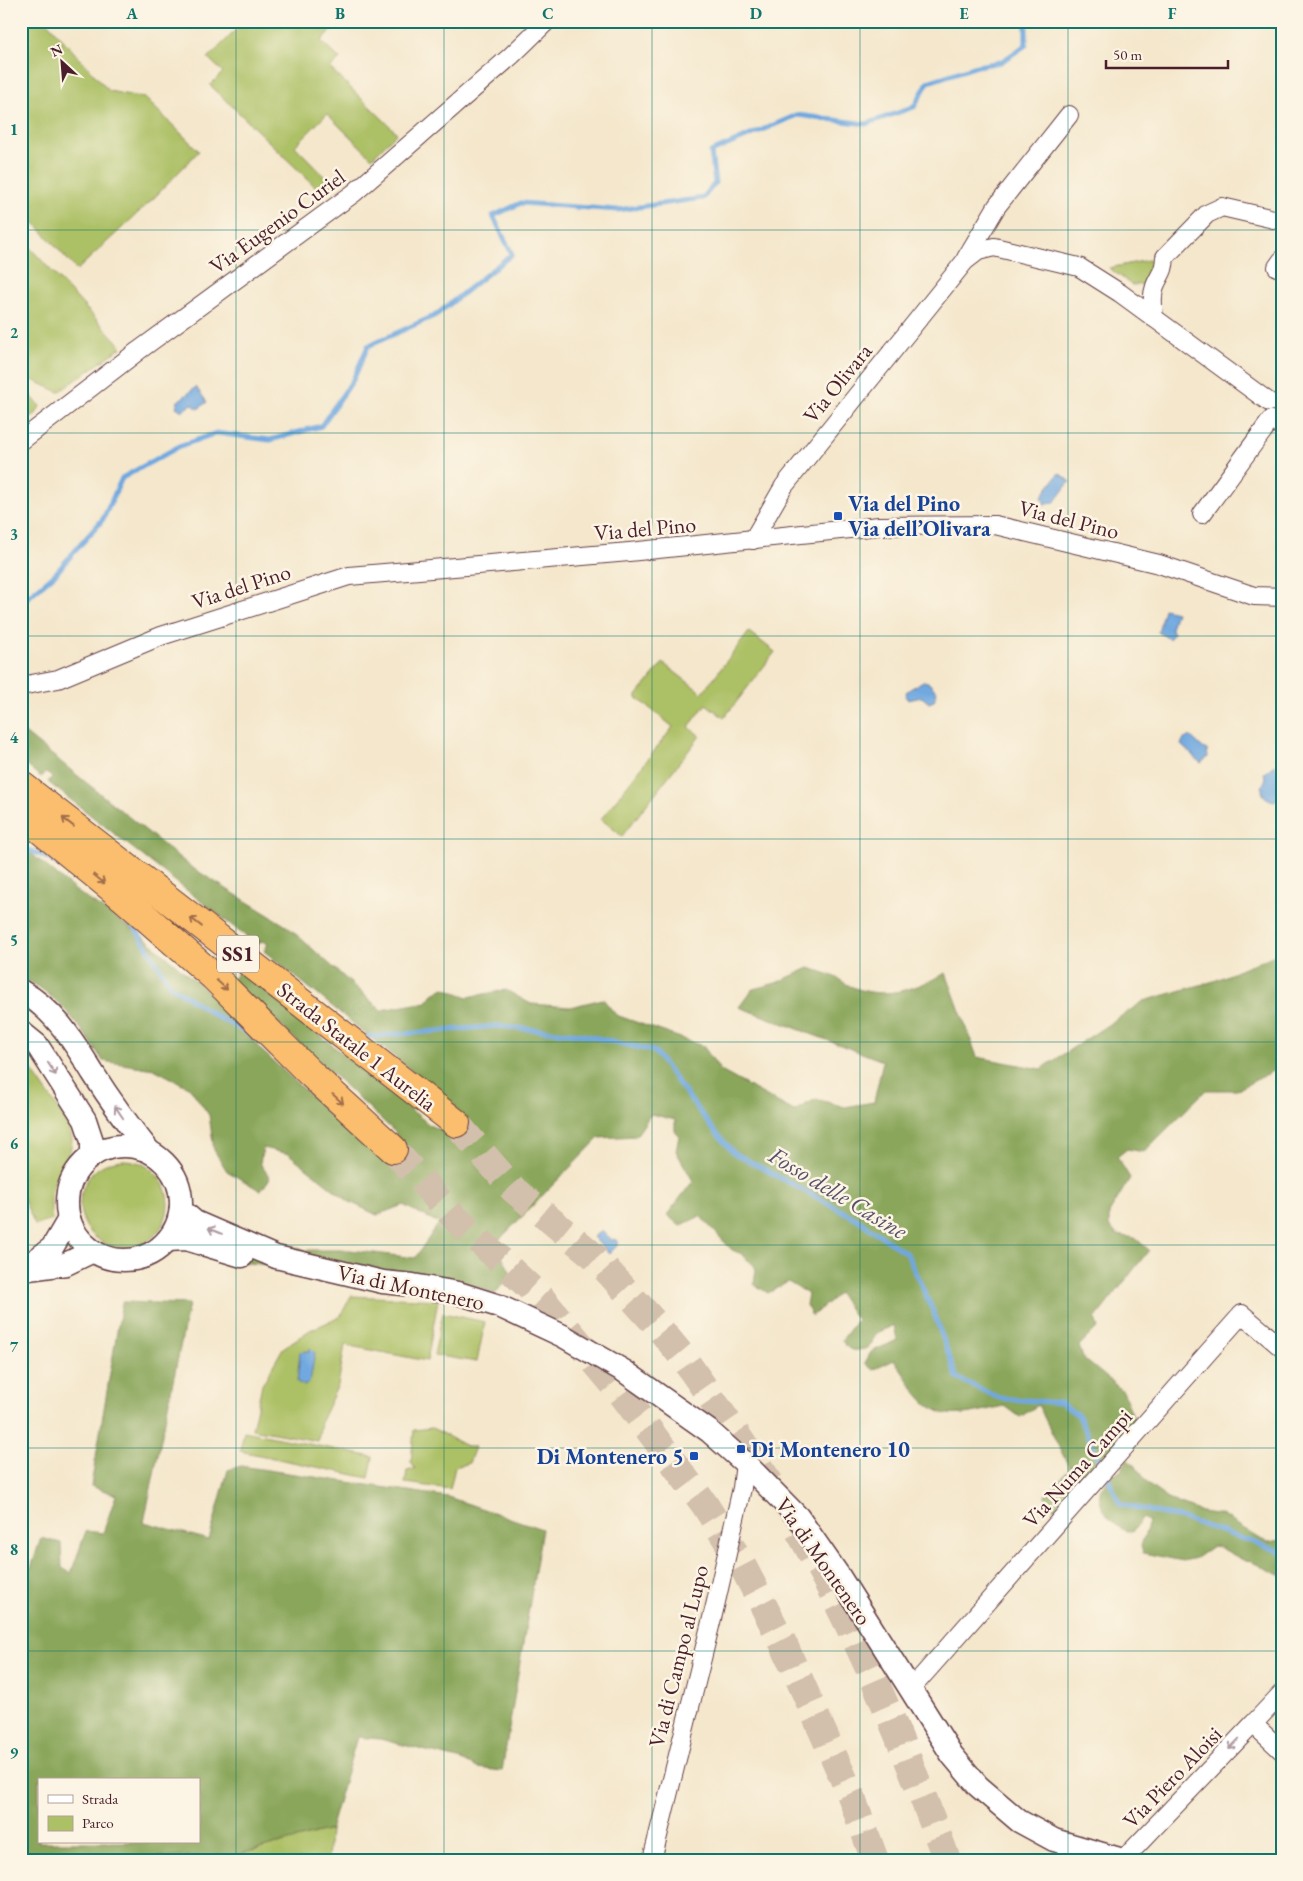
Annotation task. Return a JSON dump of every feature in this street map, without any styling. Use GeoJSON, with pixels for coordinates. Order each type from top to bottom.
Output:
{"type":"FeatureCollection","features":[{"type":"Feature","properties":{"kind":"highway","name":"Strada Statale 1 Aurelia"},"geometry":{"type":"LineString","coordinates":[[21,785],[456,1123]]}},
{"type":"Feature","properties":{"kind":"highway","name":"Strada Statale 1 Aurelia"},"geometry":{"type":"LineString","coordinates":[[21,814],[231,992],[311,1074],[392,1149]]}},
{"type":"Feature","properties":{"kind":"highway"},"geometry":{"type":"LineString","coordinates":[[21,826],[64,850]]}},
{"type":"Feature","properties":{"kind":"street","name":"Via Eugenio Curiel"},"geometry":{"type":"LineString","coordinates":[[21,441],[138,350],[354,193],[511,56],[547,21]]}},
{"type":"Feature","properties":{"kind":"street","name":"Via Olivara"},"geometry":{"type":"LineString","coordinates":[[753,540],[784,486],[965,261],[997,206],[1069,115]]}},
{"type":"Feature","properties":{"kind":"street"},"geometry":{"type":"LineString","coordinates":[[1154,318],[1152,302],[1155,286],[1164,272],[1165,257],[1207,214],[1222,207],[1282,221]]}},
{"type":"Feature","properties":{"kind":"street","name":"Via Olivara"},"geometry":{"type":"LineString","coordinates":[[965,261],[978,251],[994,247],[1079,267],[1275,398],[1266,408],[1276,422],[1202,514]]}},
{"type":"Feature","properties":{"kind":"street"},"geometry":{"type":"LineString","coordinates":[[1120,293],[1146,290],[1155,286]]}},
{"type":"Feature","properties":{"kind":"street","name":"Via del Pino"},"geometry":{"type":"LineString","coordinates":[[21,686],[58,679],[161,636],[349,576],[753,540],[879,526],[995,524],[1159,564],[1254,596],[1282,597]]}},
{"type":"Feature","properties":{"kind":"street"},"geometry":{"type":"LineString","coordinates":[[21,990],[42,1005],[69,1035],[127,1124],[148,1151],[166,1164],[178,1182],[181,1210],[174,1231],[168,1240],[149,1255],[126,1260],[103,1257],[82,1242],[69,1219],[68,1190],[81,1165],[92,1156],[106,1149],[120,1146],[148,1151]]}},
{"type":"Feature","properties":{"kind":"street"},"geometry":{"type":"LineString","coordinates":[[21,1032],[37,1045],[85,1120],[92,1142],[92,1156]]}},
{"type":"Feature","properties":{"kind":"street","name":"Via di Montenero"},"geometry":{"type":"LineString","coordinates":[[181,1210],[195,1222],[276,1257],[383,1282],[458,1293],[506,1309],[563,1336],[624,1371],[709,1431],[745,1462],[776,1493],[813,1537],[952,1755],[978,1786],[1004,1810],[1054,1840],[1123,1860]]}},
{"type":"Feature","properties":{"kind":"street"},"geometry":{"type":"LineString","coordinates":[[21,1269],[30,1266],[52,1248],[69,1219]]}},
{"type":"Feature","properties":{"kind":"street","name":"Via di Montenero"},"geometry":{"type":"LineString","coordinates":[[168,1240],[186,1239],[197,1241],[251,1258],[276,1257]]}},
{"type":"Feature","properties":{"kind":"street"},"geometry":{"type":"LineString","coordinates":[[21,1269],[66,1264],[93,1251]]}},
{"type":"Feature","properties":{"kind":"street","name":"Via Numa Campi"},"geometry":{"type":"LineString","coordinates":[[910,1690],[1242,1314],[1282,1348]]}},
{"type":"Feature","properties":{"kind":"street","name":"Via di Campo al Lupo"},"geometry":{"type":"LineString","coordinates":[[652,1860],[715,1606],[742,1488],[745,1462]]}},
{"type":"Feature","properties":{"kind":"street","name":"Via Piero Aloisi"},"geometry":{"type":"LineString","coordinates":[[1123,1860],[1282,1693]]}},
{"type":"Feature","properties":{"kind":"street","name":"Via Piero Aloisi"},"geometry":{"type":"LineString","coordinates":[[1253,1724],[1282,1751]]}},
{"type":"Feature","properties":{"kind":"green space"},"geometry":{"type":"Polygon","coordinates":[[[21,21],[46,21],[109,91],[145,98],[199,151],[154,198],[77,270],[21,208],[21,21]]]}},
{"type":"Feature","properties":{"kind":"green space"},"geometry":{"type":"Polygon","coordinates":[[[245,21],[340,21],[321,41],[340,59],[330,68],[397,133],[372,158],[327,114],[295,146],[334,186],[324,195],[210,85],[223,72],[208,58],[245,21]]]}},
{"type":"Feature","properties":{"kind":"green space"},"geometry":{"type":"Polygon","coordinates":[[[21,238],[122,347],[59,392],[21,375],[21,238]]]}},
{"type":"Feature","properties":{"kind":"green space"},"geometry":{"type":"Polygon","coordinates":[[[1153,259],[1159,268],[1150,284],[1132,285],[1109,268],[1153,259]]]}},
{"type":"Feature","properties":{"kind":"green space"},"geometry":{"type":"Polygon","coordinates":[[[21,385],[40,406],[36,414],[27,420],[21,418],[21,385]]]}},
{"type":"Feature","properties":{"kind":"green space"},"geometry":{"type":"Polygon","coordinates":[[[749,632],[775,652],[724,718],[706,704],[689,727],[700,736],[622,836],[601,819],[673,727],[636,697],[663,663],[702,693],[749,632]]]}},
{"type":"Feature","properties":{"kind":"green space"},"geometry":{"type":"Polygon","coordinates":[[[21,730],[191,867],[288,927],[381,1010],[427,1002],[433,994],[444,988],[468,997],[506,990],[531,1004],[570,1007],[603,999],[616,1015],[703,1046],[721,1071],[794,1111],[816,1099],[845,1107],[874,1102],[883,1061],[739,1007],[753,989],[776,983],[809,968],[832,976],[852,987],[879,993],[913,988],[946,973],[977,1057],[1041,1069],[1144,1001],[1214,981],[1282,952],[1282,1066],[1237,1090],[1206,1090],[1144,1152],[1127,1149],[1117,1157],[1130,1178],[1109,1213],[1109,1226],[1117,1235],[1135,1238],[1149,1250],[1095,1319],[1098,1327],[1079,1346],[1083,1358],[1123,1391],[1136,1424],[1057,1511],[1047,1503],[1045,1495],[1070,1469],[1038,1405],[1020,1417],[1005,1406],[958,1414],[943,1413],[935,1410],[921,1398],[894,1360],[873,1370],[865,1363],[871,1352],[897,1340],[894,1325],[877,1333],[868,1348],[853,1350],[847,1347],[842,1340],[857,1320],[839,1293],[812,1316],[806,1305],[808,1294],[788,1282],[768,1293],[754,1284],[756,1269],[742,1254],[732,1250],[700,1216],[680,1226],[667,1215],[693,1181],[676,1151],[679,1136],[675,1131],[675,1120],[651,1114],[636,1136],[599,1138],[495,1244],[511,1273],[495,1294],[477,1287],[419,1274],[370,1274],[215,1260],[202,1253],[212,1230],[248,1232],[303,1250],[350,1250],[415,1258],[439,1223],[403,1205],[377,1215],[348,1201],[289,1154],[263,1148],[260,1163],[270,1178],[261,1191],[227,1171],[214,1150],[209,1115],[190,1088],[154,1069],[103,1061],[68,1013],[46,992],[21,977],[21,845],[76,891],[145,938],[221,1003],[260,1049],[367,1148],[381,1154],[396,1133],[232,980],[240,970],[431,1126],[448,1133],[455,1106],[264,951],[268,944],[262,941],[257,945],[48,782],[52,777],[46,773],[41,777],[21,761],[21,730]]]}},
{"type":"Feature","properties":{"kind":"green space"},"geometry":{"type":"Polygon","coordinates":[[[21,1056],[58,1109],[70,1131],[72,1139],[69,1154],[56,1178],[52,1191],[52,1220],[35,1225],[21,1193],[21,1056]]]}},
{"type":"Feature","properties":{"kind":"green space"},"geometry":{"type":"Polygon","coordinates":[[[115,1160],[133,1160],[149,1167],[161,1179],[168,1195],[168,1213],[161,1229],[149,1241],[133,1248],[115,1248],[99,1241],[87,1229],[80,1213],[80,1195],[87,1179],[99,1167],[115,1160]]]}},
{"type":"Feature","properties":{"kind":"green space"},"geometry":{"type":"Polygon","coordinates":[[[351,1296],[438,1300],[427,1361],[345,1345],[338,1385],[321,1421],[318,1441],[252,1429],[262,1385],[283,1348],[310,1330],[340,1317],[351,1296]]]}},
{"type":"Feature","properties":{"kind":"green space"},"geometry":{"type":"Polygon","coordinates":[[[122,1302],[189,1304],[144,1522],[209,1540],[228,1470],[241,1466],[448,1497],[542,1529],[502,1771],[477,1768],[462,1760],[380,1739],[357,1737],[330,1830],[236,1855],[21,1860],[21,1568],[31,1568],[41,1538],[61,1543],[62,1568],[71,1573],[86,1531],[103,1533],[116,1495],[91,1486],[122,1302]]]}},
{"type":"Feature","properties":{"kind":"green space"},"geometry":{"type":"Polygon","coordinates":[[[443,1313],[485,1322],[477,1362],[434,1355],[443,1313]]]}},
{"type":"Feature","properties":{"kind":"green space"},"geometry":{"type":"Polygon","coordinates":[[[432,1428],[468,1447],[475,1447],[469,1463],[455,1467],[450,1489],[405,1483],[407,1471],[415,1469],[411,1462],[414,1430],[432,1428]]]}},
{"type":"Feature","properties":{"kind":"green space"},"geometry":{"type":"Polygon","coordinates":[[[244,1431],[373,1457],[369,1478],[240,1451],[244,1431]]]}},
{"type":"Feature","properties":{"kind":"green space"},"geometry":{"type":"Polygon","coordinates":[[[1127,1459],[1137,1468],[1150,1486],[1168,1499],[1201,1512],[1222,1515],[1262,1540],[1269,1542],[1282,1540],[1282,1576],[1213,1546],[1196,1558],[1183,1561],[1143,1553],[1141,1546],[1149,1522],[1143,1518],[1132,1532],[1126,1531],[1109,1518],[1100,1499],[1100,1493],[1105,1483],[1114,1474],[1121,1471],[1127,1459]]]}},
{"type":"Feature","properties":{"kind":"green space"},"geometry":{"type":"Polygon","coordinates":[[[330,1830],[328,1860],[86,1860],[236,1855],[330,1830]]]}},
{"type":"Feature","properties":{"kind":"water"},"geometry":{"type":"Polygon","coordinates":[[[196,387],[207,402],[198,409],[192,404],[182,411],[176,407],[178,401],[196,387]]]}},
{"type":"Feature","properties":{"kind":"water"},"geometry":{"type":"Polygon","coordinates":[[[1059,473],[1070,481],[1053,504],[1051,502],[1045,505],[1042,496],[1059,473]]]}},
{"type":"Feature","properties":{"kind":"water"},"geometry":{"type":"Polygon","coordinates":[[[1164,609],[1176,612],[1171,628],[1174,633],[1169,639],[1158,632],[1164,609]]]}},
{"type":"Feature","properties":{"kind":"water"},"geometry":{"type":"Polygon","coordinates":[[[923,681],[928,682],[937,692],[934,701],[929,703],[922,697],[908,700],[905,696],[907,691],[923,681]]]}},
{"type":"Feature","properties":{"kind":"water"},"geometry":{"type":"Polygon","coordinates":[[[1190,736],[1207,750],[1208,757],[1201,763],[1181,745],[1183,740],[1190,736]]]}},
{"type":"Feature","properties":{"kind":"water"},"geometry":{"type":"Polygon","coordinates":[[[1274,765],[1282,770],[1282,796],[1274,801],[1266,798],[1262,793],[1262,786],[1266,779],[1264,773],[1274,765]]]}},
{"type":"Feature","properties":{"kind":"water"},"geometry":{"type":"Polygon","coordinates":[[[602,1230],[612,1240],[615,1239],[617,1241],[617,1246],[609,1254],[593,1237],[602,1230]]]}},
{"type":"Feature","properties":{"kind":"water"},"geometry":{"type":"Polygon","coordinates":[[[310,1348],[315,1353],[310,1381],[305,1386],[297,1382],[300,1352],[308,1351],[309,1353],[310,1348]]]}},
{"type":"Feature","properties":{"kind":"waterway"},"geometry":{"type":"LineString","coordinates":[[21,603],[55,574],[103,519],[122,478],[178,447],[216,433],[270,440],[321,426],[353,380],[368,346],[436,315],[512,254],[493,216],[521,203],[618,210],[703,198],[715,183],[711,152],[797,115],[866,124],[914,107],[928,82],[977,66],[1001,62],[1026,45],[1026,21]]}},
{"type":"Feature","properties":{"kind":"waterway","name":"Fosso delle Casine"},"geometry":{"type":"LineString","coordinates":[[21,847],[69,870]]}},
{"type":"Feature","properties":{"kind":"waterway","name":"Fosso delle Casine"},"geometry":{"type":"LineString","coordinates":[[104,899],[135,928],[171,986],[219,1018],[260,1040]]}},
{"type":"Feature","properties":{"kind":"waterway","name":"Fosso delle Casine"},"geometry":{"type":"LineString","coordinates":[[366,1037],[497,1026],[579,1034],[654,1051],[712,1128],[734,1153],[855,1218],[907,1254],[933,1311],[957,1378],[999,1398],[1061,1403],[1079,1416],[1102,1467]]}},
{"type":"Feature","properties":{"kind":"waterway","name":"Fosso delle Casine"},"geometry":{"type":"LineString","coordinates":[[1106,1474],[1120,1504],[1181,1518],[1282,1552]]}},
{"type":"Feature","properties":{"kind":"tunnel"},"geometry":{"type":"LineString","coordinates":[[456,1123],[514,1190],[595,1257],[654,1322],[682,1356],[770,1483]]}},
{"type":"Feature","properties":{"kind":"tunnel"},"geometry":{"type":"LineString","coordinates":[[393,1149],[455,1218],[542,1299],[622,1394],[705,1505],[740,1561],[784,1645],[850,1793],[875,1860]]}},
{"type":"Feature","properties":{"kind":"tunnel"},"geometry":{"type":"LineString","coordinates":[[799,1531],[842,1611],[880,1692],[947,1860]]}},
{"type":"Feature","properties":{"kind":"place","name":"Via del Pino Via dell’Olivara"},"geometry":{"type":"Point","coordinates":[838,516]}},
{"type":"Feature","properties":{"kind":"place","name":"Di Montenero 10"},"geometry":{"type":"Point","coordinates":[741,1449]}},
{"type":"Feature","properties":{"kind":"place","name":"Di Montenero 5"},"geometry":{"type":"Point","coordinates":[694,1456]}}]}
